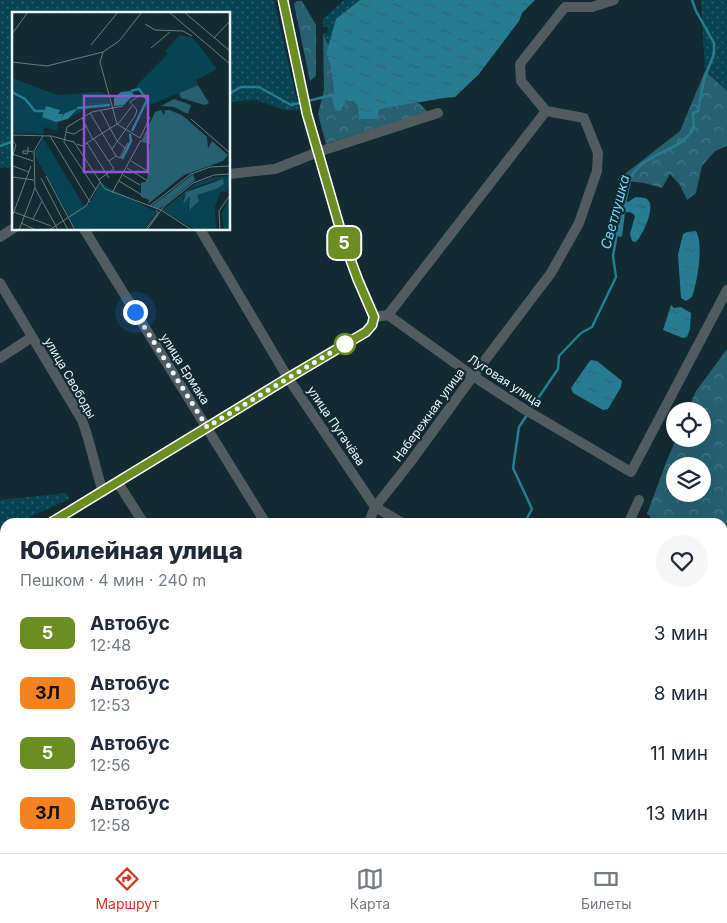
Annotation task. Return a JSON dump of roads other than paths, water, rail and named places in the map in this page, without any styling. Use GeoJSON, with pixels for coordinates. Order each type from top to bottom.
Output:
{"type":"FeatureCollection","features":[{"type":"Feature","properties":{"kind":"street"},"geometry":{"type":"LineString","coordinates":[[59,518],[366,332],[372,325],[374,317],[344,242],[307,114],[283,0]]}},
{"type":"Feature","properties":{"kind":"street"},"geometry":{"type":"LineString","coordinates":[[374,317],[388,315],[546,112],[521,81],[520,64],[565,7],[592,7],[614,0]]}},
{"type":"Feature","properties":{"kind":"street","name":"Набережная улица"},"geometry":{"type":"LineString","coordinates":[[371,518],[375,507],[551,272],[579,223],[596,171],[598,153],[584,118],[546,112]]}},
{"type":"Feature","properties":{"kind":"street"},"geometry":{"type":"LineString","coordinates":[[230,174],[275,169],[318,152],[438,113]]}},
{"type":"Feature","properties":{"kind":"street"},"geometry":{"type":"LineString","coordinates":[[0,237],[12,229]]}},
{"type":"Feature","properties":{"kind":"street","name":"улица Ермака"},"geometry":{"type":"LineString","coordinates":[[85,230],[263,518]]}},
{"type":"Feature","properties":{"kind":"street","name":"улица Пугачёва"},"geometry":{"type":"LineString","coordinates":[[201,230],[288,378],[375,507],[394,518]]}},
{"type":"Feature","properties":{"kind":"street","name":"улица Свободы"},"geometry":{"type":"LineString","coordinates":[[0,283],[82,420],[90,439],[95,468],[103,492]]}},
{"type":"Feature","properties":{"kind":"street","name":"Луговая улица"},"geometry":{"type":"LineString","coordinates":[[388,315],[473,376],[524,409],[631,472],[727,290]]}},
{"type":"Feature","properties":{"kind":"street"},"geometry":{"type":"LineString","coordinates":[[0,358],[32,337]]}},
{"type":"Feature","properties":{"kind":"street"},"geometry":{"type":"LineString","coordinates":[[118,483],[140,518]]}},
{"type":"Feature","properties":{"kind":"street"},"geometry":{"type":"LineString","coordinates":[[631,518],[640,500]]}},
{"type":"Feature","properties":{"kind":"water"},"geometry":{"type":"Polygon","coordinates":[[[360,0],[535,0],[522,13],[519,21],[479,74],[455,97],[391,107],[379,110],[377,119],[359,119],[357,105],[353,101],[346,101],[341,111],[336,111],[331,96],[334,92],[330,64],[326,54],[336,19],[360,0]]]}},
{"type":"Feature","properties":{"kind":"water"},"geometry":{"type":"Polygon","coordinates":[[[636,197],[647,199],[650,209],[645,228],[636,242],[632,241],[630,234],[635,216],[631,213],[625,213],[622,236],[620,237],[614,232],[614,228],[619,201],[628,202],[636,197]]]}},
{"type":"Feature","properties":{"kind":"water"},"geometry":{"type":"Polygon","coordinates":[[[696,231],[700,254],[698,274],[692,297],[686,301],[681,298],[678,255],[683,234],[696,231]]]}},
{"type":"Feature","properties":{"kind":"water"},"geometry":{"type":"Polygon","coordinates":[[[671,305],[674,308],[681,307],[691,313],[690,329],[687,337],[683,338],[663,330],[671,305]]]}},
{"type":"Feature","properties":{"kind":"water"},"geometry":{"type":"Polygon","coordinates":[[[591,360],[597,361],[622,381],[621,387],[608,409],[603,410],[573,393],[571,388],[591,360]]]}},
{"type":"Feature","properties":{"kind":"waterway","name":"Светлушка"},"geometry":{"type":"LineString","coordinates":[[625,203],[629,184],[639,166],[681,142],[694,128],[693,113],[698,111],[704,79],[714,54],[714,43],[692,0]]}},
{"type":"Feature","properties":{"kind":"waterway","name":"Светлушка"},"geometry":{"type":"LineString","coordinates":[[230,93],[241,87],[259,87],[291,105],[303,102]]}},
{"type":"Feature","properties":{"kind":"waterway","name":"Светлушка"},"geometry":{"type":"LineString","coordinates":[[308,101],[332,95]]}},
{"type":"Feature","properties":{"kind":"waterway","name":"Светлушка"},"geometry":{"type":"LineString","coordinates":[[0,146],[12,142]]}},
{"type":"Feature","properties":{"kind":"waterway","name":"Светлушка"},"geometry":{"type":"LineString","coordinates":[[530,410],[558,369],[559,356],[581,333],[592,327],[616,277],[613,256],[617,233]]}},
{"type":"Feature","properties":{"kind":"waterway","name":"Светлушка"},"geometry":{"type":"LineString","coordinates":[[527,415],[519,427],[513,468],[532,509],[527,518]]}}]}
